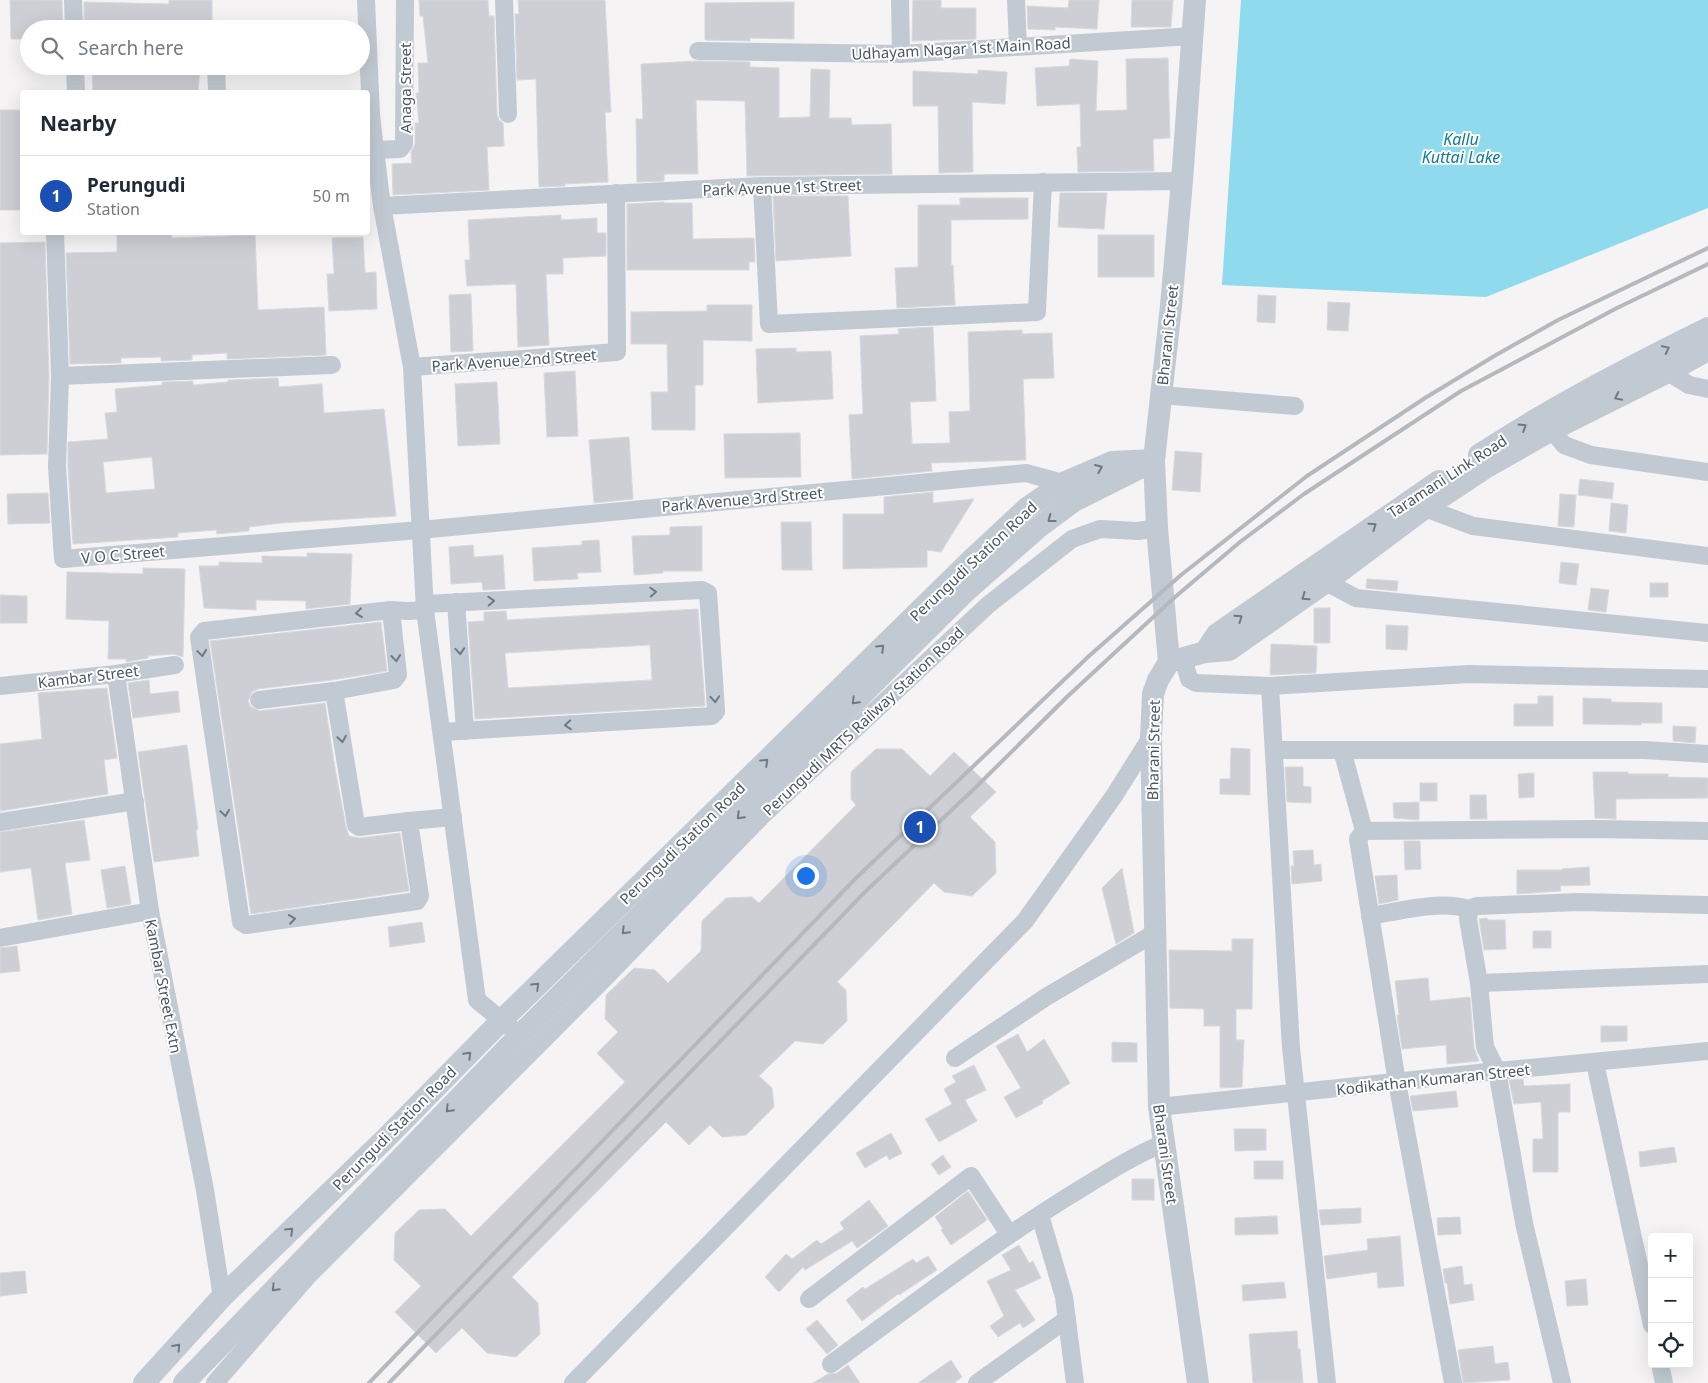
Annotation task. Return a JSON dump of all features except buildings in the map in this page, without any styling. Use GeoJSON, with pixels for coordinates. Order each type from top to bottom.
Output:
{"type":"FeatureCollection","features":[{"type":"Feature","properties":{"kind":"street"},"geometry":{"type":"LineString","coordinates":[[73,0],[74,20]]}},
{"type":"Feature","properties":{"kind":"street"},"geometry":{"type":"LineString","coordinates":[[366,0],[367,20]]}},
{"type":"Feature","properties":{"kind":"street","name":"Anaga Street"},"geometry":{"type":"LineString","coordinates":[[374,150],[400,149],[404,144],[405,0]]}},
{"type":"Feature","properties":{"kind":"street"},"geometry":{"type":"LineString","coordinates":[[504,0],[508,114]]}},
{"type":"Feature","properties":{"kind":"street"},"geometry":{"type":"LineString","coordinates":[[900,0],[901,54]]}},
{"type":"Feature","properties":{"kind":"street"},"geometry":{"type":"LineString","coordinates":[[1016,0],[1018,46]]}},
{"type":"Feature","properties":{"kind":"street","name":"Bharani Street"},"geometry":{"type":"LineString","coordinates":[[1194,0],[1182,181],[1154,460],[1157,528],[1176,660],[1158,680],[1153,694],[1151,737],[1159,1107],[1198,1383]]}},
{"type":"Feature","properties":{"kind":"street","name":"Udhayam Nagar 1st Main Road"},"geometry":{"type":"LineString","coordinates":[[698,51],[901,54],[1193,36]]}},
{"type":"Feature","properties":{"kind":"street"},"geometry":{"type":"LineString","coordinates":[[75,75],[76,90]]}},
{"type":"Feature","properties":{"kind":"street"},"geometry":{"type":"LineString","coordinates":[[216,75],[217,90]]}},
{"type":"Feature","properties":{"kind":"street"},"geometry":{"type":"LineString","coordinates":[[368,75],[368,90]]}},
{"type":"Feature","properties":{"kind":"street"},"geometry":{"type":"LineString","coordinates":[[370,122],[382,206],[412,367],[425,607],[477,1000],[520,1036]]}},
{"type":"Feature","properties":{"kind":"street","name":"Park Avenue 1st Street"},"geometry":{"type":"LineString","coordinates":[[382,206],[762,186],[1182,181]]}},
{"type":"Feature","properties":{"kind":"street"},"geometry":{"type":"LineString","coordinates":[[762,186],[769,324],[1037,312],[1043,182]]}},
{"type":"Feature","properties":{"kind":"street","name":"Park Avenue 2nd Street"},"geometry":{"type":"LineString","coordinates":[[412,367],[617,352],[616,193]]}},
{"type":"Feature","properties":{"kind":"street","name":"V O C Street"},"geometry":{"type":"LineString","coordinates":[[55,235],[60,376],[57,467],[63,559],[420,530]]}},
{"type":"Feature","properties":{"kind":"street","name":"Taramani Link Road"},"geometry":{"type":"LineString","coordinates":[[1205,652],[1217,634],[1413,498],[1517,430],[1624,370],[1708,328]]}},
{"type":"Feature","properties":{"kind":"street","name":"Taramani Link Road"},"geometry":{"type":"LineString","coordinates":[[1176,660],[1205,652],[1229,650],[1326,582],[1425,508],[1485,468],[1552,430],[1708,350]]}},
{"type":"Feature","properties":{"kind":"street"},"geometry":{"type":"LineString","coordinates":[[60,376],[332,365]]}},
{"type":"Feature","properties":{"kind":"street"},"geometry":{"type":"LineString","coordinates":[[1668,372],[1689,385],[1708,389]]}},
{"type":"Feature","properties":{"kind":"street"},"geometry":{"type":"LineString","coordinates":[[1161,395],[1295,406]]}},
{"type":"Feature","properties":{"kind":"street"},"geometry":{"type":"LineString","coordinates":[[1552,430],[1564,445],[1591,456],[1708,472]]}},
{"type":"Feature","properties":{"kind":"street","name":"Perungudi Station Road"},"geometry":{"type":"LineString","coordinates":[[144,1383],[222,1297],[384,1140],[502,1020],[970,561],[1027,508],[1063,483],[1112,462],[1154,460]]}},
{"type":"Feature","properties":{"kind":"street","name":"Perungudi Station Road"},"geometry":{"type":"LineString","coordinates":[[184,1383],[520,1036],[598,971],[965,592],[1040,527],[1074,501],[1154,460]]}},
{"type":"Feature","properties":{"kind":"street","name":"Park Avenue 3rd Street"},"geometry":{"type":"LineString","coordinates":[[420,530],[1026,472],[1063,483]]}},
{"type":"Feature","properties":{"kind":"street"},"geometry":{"type":"LineString","coordinates":[[1425,508],[1473,526],[1708,556]]}},
{"type":"Feature","properties":{"kind":"street","name":"Perungudi MRTS Railway Station Road"},"geometry":{"type":"LineString","coordinates":[[215,1383],[307,1277],[598,971],[988,605],[1072,539],[1100,529],[1138,531],[1157,528]]}},
{"type":"Feature","properties":{"kind":"street"},"geometry":{"type":"LineString","coordinates":[[1326,582],[1356,598],[1708,633]]}},
{"type":"Feature","properties":{"kind":"street"},"geometry":{"type":"LineString","coordinates":[[409,821],[420,896],[417,901],[246,925],[241,922],[200,634],[204,631],[391,610],[408,612],[456,602],[702,590],[708,594],[716,709],[712,716],[442,732]]}},
{"type":"Feature","properties":{"kind":"street"},"geometry":{"type":"LineString","coordinates":[[456,602],[465,731]]}},
{"type":"Feature","properties":{"kind":"street"},"geometry":{"type":"LineString","coordinates":[[259,700],[334,691],[394,680],[398,675],[391,610]]}},
{"type":"Feature","properties":{"kind":"street"},"geometry":{"type":"LineString","coordinates":[[1176,660],[1190,679],[1196,683],[1270,686],[1470,674],[1708,679]]}},
{"type":"Feature","properties":{"kind":"street","name":"Kambar Street"},"geometry":{"type":"LineString","coordinates":[[0,686],[116,674],[175,665]]}},
{"type":"Feature","properties":{"kind":"street","name":"Kambar Street Extn"},"geometry":{"type":"LineString","coordinates":[[116,674],[150,911],[205,1190],[222,1297]]}},
{"type":"Feature","properties":{"kind":"street"},"geometry":{"type":"LineString","coordinates":[[1270,686],[1291,1048],[1327,1383]]}},
{"type":"Feature","properties":{"kind":"street"},"geometry":{"type":"LineString","coordinates":[[334,691],[356,825],[359,827],[452,817]]}},
{"type":"Feature","properties":{"kind":"street"},"geometry":{"type":"LineString","coordinates":[[573,1383],[1025,921],[1114,796],[1151,737]]}},
{"type":"Feature","properties":{"kind":"street"},"geometry":{"type":"LineString","coordinates":[[1274,750],[1645,750],[1708,754]]}},
{"type":"Feature","properties":{"kind":"street"},"geometry":{"type":"LineString","coordinates":[[1342,750],[1364,832]]}},
{"type":"Feature","properties":{"kind":"street"},"geometry":{"type":"LineString","coordinates":[[0,822],[135,801]]}},
{"type":"Feature","properties":{"kind":"street"},"geometry":{"type":"LineString","coordinates":[[1453,1383],[1398,1082],[1358,839],[1364,832],[1586,829],[1708,831]]}},
{"type":"Feature","properties":{"kind":"street"},"geometry":{"type":"LineString","coordinates":[[1370,916],[1443,906],[1458,906],[1469,910],[1477,906],[1578,902],[1708,905]]}},
{"type":"Feature","properties":{"kind":"street"},"geometry":{"type":"LineString","coordinates":[[1469,910],[1468,919],[1479,983],[1485,1047],[1497,1071],[1524,1223],[1562,1383]]}},
{"type":"Feature","properties":{"kind":"street"},"geometry":{"type":"LineString","coordinates":[[0,938],[150,911]]}},
{"type":"Feature","properties":{"kind":"street"},"geometry":{"type":"LineString","coordinates":[[956,1058],[1046,997],[1155,933]]}},
{"type":"Feature","properties":{"kind":"street"},"geometry":{"type":"LineString","coordinates":[[1479,983],[1708,974]]}},
{"type":"Feature","properties":{"kind":"street","name":"Kodikathan Kumaran Street"},"geometry":{"type":"LineString","coordinates":[[1159,1107],[1497,1071],[1708,1052]]}},
{"type":"Feature","properties":{"kind":"street"},"geometry":{"type":"LineString","coordinates":[[1595,1063],[1652,1323]]}},
{"type":"Feature","properties":{"kind":"street"},"geometry":{"type":"LineString","coordinates":[[831,1364],[1009,1234],[1099,1178],[1149,1150],[1164,1144]]}},
{"type":"Feature","properties":{"kind":"street"},"geometry":{"type":"LineString","coordinates":[[809,1299],[971,1176],[1009,1234]]}},
{"type":"Feature","properties":{"kind":"street"},"geometry":{"type":"LineString","coordinates":[[1040,1215],[1064,1297],[1075,1383]]}},
{"type":"Feature","properties":{"kind":"street"},"geometry":{"type":"LineString","coordinates":[[977,1383],[1067,1319]]}},
{"type":"Feature","properties":{"kind":"street"},"geometry":{"type":"LineString","coordinates":[[1661,1368],[1664,1383]]}},
{"type":"Feature","properties":{"kind":"water","name":"Kallu Kuttai Lake"},"geometry":{"type":"Polygon","coordinates":[[[1241,0],[1708,0],[1708,208],[1486,297],[1222,285],[1241,0]]]}},
{"type":"Feature","properties":{"kind":"railway"},"geometry":{"type":"LineString","coordinates":[[369,1383],[856,878],[1089,656],[1181,575],[1307,476],[1425,398],[1558,320],[1708,248]]}},
{"type":"Feature","properties":{"kind":"railway"},"geometry":{"type":"LineString","coordinates":[[389,1383],[866,891],[975,788],[1069,695],[1175,597],[1240,542],[1304,494],[1461,391],[1617,308],[1708,264]]}},
{"type":"Feature","properties":{"kind":"place","name":"Perungudi"},"geometry":{"type":"Point","coordinates":[920,827]}}]}
